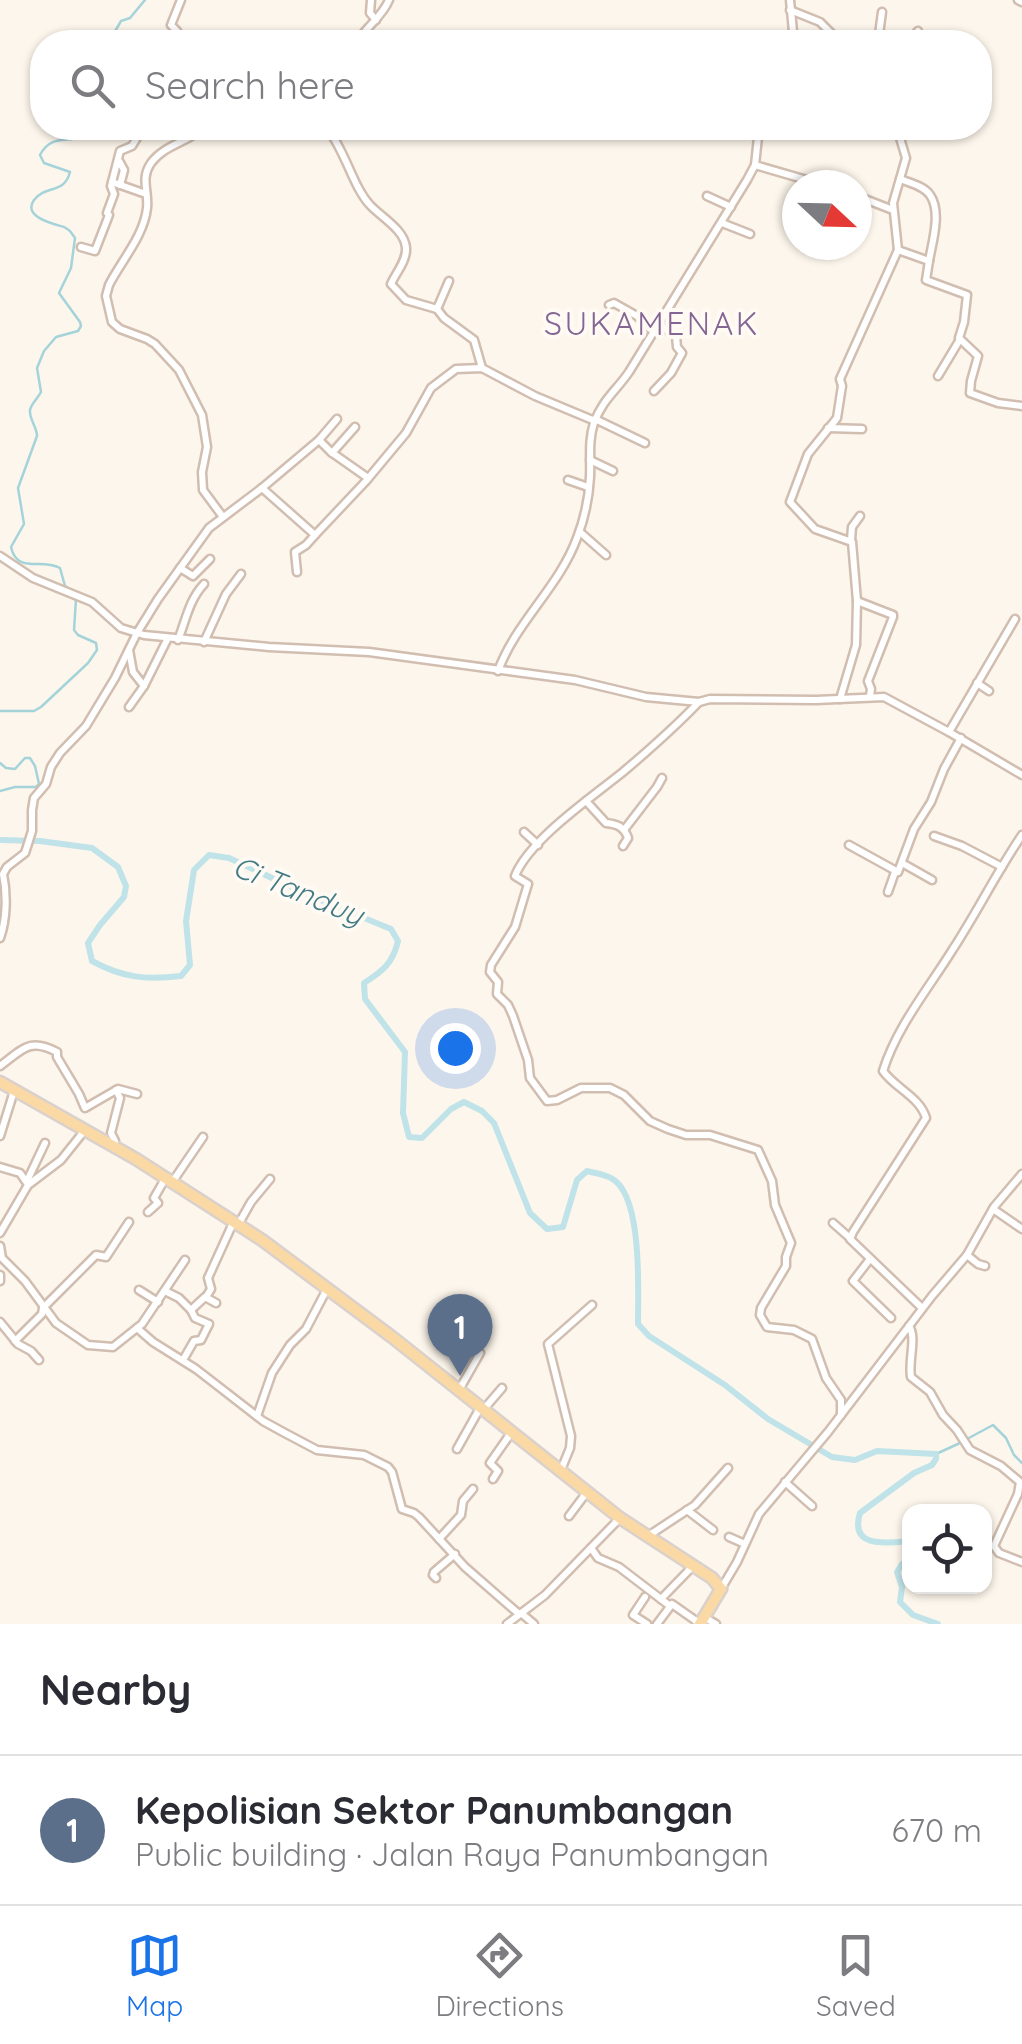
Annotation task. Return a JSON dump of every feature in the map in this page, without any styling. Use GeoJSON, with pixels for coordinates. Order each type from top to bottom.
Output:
{"type":"FeatureCollection","features":[{"type":"Feature","properties":{"kind":"main road"},"geometry":{"type":"LineString","coordinates":[[0,1082],[113,1146],[236,1223],[328,1288],[620,1518],[694,1566],[721,1588],[702,1622]]}},
{"type":"Feature","properties":{"kind":"street"},"geometry":{"type":"LineString","coordinates":[[176,30],[172,24],[182,0]]}},
{"type":"Feature","properties":{"kind":"street"},"geometry":{"type":"LineString","coordinates":[[371,0],[370,13],[375,24]]}},
{"type":"Feature","properties":{"kind":"street"},"geometry":{"type":"LineString","coordinates":[[369,30],[388,0]]}},
{"type":"Feature","properties":{"kind":"street"},"geometry":{"type":"LineString","coordinates":[[790,0],[792,30]]}},
{"type":"Feature","properties":{"kind":"street"},"geometry":{"type":"LineString","coordinates":[[790,10],[820,22],[828,30]]}},
{"type":"Feature","properties":{"kind":"street"},"geometry":{"type":"LineString","coordinates":[[880,30],[882,12]]}},
{"type":"Feature","properties":{"kind":"street"},"geometry":{"type":"LineString","coordinates":[[116,184],[120,151],[136,140]]}},
{"type":"Feature","properties":{"kind":"street"},"geometry":{"type":"LineString","coordinates":[[186,140],[162,152],[144,176],[148,204],[142,228],[106,293],[110,317],[117,328],[153,342],[179,370],[205,422],[203,490],[223,517]]}},
{"type":"Feature","properties":{"kind":"street"},"geometry":{"type":"LineString","coordinates":[[336,140],[367,203],[404,242],[404,259],[390,284],[407,300],[438,309],[473,339],[482,368]]}},
{"type":"Feature","properties":{"kind":"street"},"geometry":{"type":"LineString","coordinates":[[498,671],[519,630],[562,569],[580,532],[595,420],[722,223],[755,165],[758,140]]}},
{"type":"Feature","properties":{"kind":"street"},"geometry":{"type":"LineString","coordinates":[[852,541],[815,529],[790,503],[804,462],[837,418],[840,379],[898,250],[893,210],[906,158],[901,140]]}},
{"type":"Feature","properties":{"kind":"street"},"geometry":{"type":"LineString","coordinates":[[755,165],[782,173]]}},
{"type":"Feature","properties":{"kind":"street"},"geometry":{"type":"LineString","coordinates":[[900,179],[926,190],[933,200],[935,220],[926,280],[967,295],[960,340],[938,376]]}},
{"type":"Feature","properties":{"kind":"street"},"geometry":{"type":"LineString","coordinates":[[82,247],[95,251],[114,194],[111,186],[116,184],[146,194]]}},
{"type":"Feature","properties":{"kind":"street"},"geometry":{"type":"LineString","coordinates":[[707,196],[731,207]]}},
{"type":"Feature","properties":{"kind":"street"},"geometry":{"type":"LineString","coordinates":[[872,202],[893,210]]}},
{"type":"Feature","properties":{"kind":"street"},"geometry":{"type":"LineString","coordinates":[[722,223],[750,234]]}},
{"type":"Feature","properties":{"kind":"street"},"geometry":{"type":"LineString","coordinates":[[898,250],[929,261]]}},
{"type":"Feature","properties":{"kind":"street"},"geometry":{"type":"LineString","coordinates":[[438,309],[450,281]]}},
{"type":"Feature","properties":{"kind":"street"},"geometry":{"type":"LineString","coordinates":[[609,305],[616,304],[675,336],[682,354],[654,390]]}},
{"type":"Feature","properties":{"kind":"street"},"geometry":{"type":"LineString","coordinates":[[960,340],[978,356],[970,387],[972,394],[1022,406]]}},
{"type":"Feature","properties":{"kind":"street"},"geometry":{"type":"LineString","coordinates":[[297,572],[296,552],[306,546],[406,433],[431,388],[456,370],[482,368],[645,444]]}},
{"type":"Feature","properties":{"kind":"street"},"geometry":{"type":"LineString","coordinates":[[0,938],[6,890],[2,874],[26,853],[36,794],[46,784],[56,759],[86,726],[137,633],[206,532],[319,440],[337,418]]}},
{"type":"Feature","properties":{"kind":"street"},"geometry":{"type":"LineString","coordinates":[[332,452],[355,427]]}},
{"type":"Feature","properties":{"kind":"street"},"geometry":{"type":"LineString","coordinates":[[828,428],[862,429]]}},
{"type":"Feature","properties":{"kind":"street"},"geometry":{"type":"LineString","coordinates":[[319,440],[368,478]]}},
{"type":"Feature","properties":{"kind":"street"},"geometry":{"type":"LineString","coordinates":[[589,459],[612,472]]}},
{"type":"Feature","properties":{"kind":"street"},"geometry":{"type":"LineString","coordinates":[[568,480],[588,487]]}},
{"type":"Feature","properties":{"kind":"street"},"geometry":{"type":"LineString","coordinates":[[262,488],[314,534]]}},
{"type":"Feature","properties":{"kind":"street"},"geometry":{"type":"LineString","coordinates":[[840,699],[856,645],[852,527],[860,516]]}},
{"type":"Feature","properties":{"kind":"street"},"geometry":{"type":"LineString","coordinates":[[580,532],[606,556]]}},
{"type":"Feature","properties":{"kind":"street"},"geometry":{"type":"LineString","coordinates":[[0,556],[33,578],[92,602],[122,628],[178,640],[369,652],[575,680],[646,697],[698,702],[888,698],[1022,775]]}},
{"type":"Feature","properties":{"kind":"street"},"geometry":{"type":"LineString","coordinates":[[180,568],[193,576],[210,559]]}},
{"type":"Feature","properties":{"kind":"street"},"geometry":{"type":"LineString","coordinates":[[204,642],[226,594],[241,574]]}},
{"type":"Feature","properties":{"kind":"street"},"geometry":{"type":"LineString","coordinates":[[178,640],[186,612],[204,584]]}},
{"type":"Feature","properties":{"kind":"street"},"geometry":{"type":"LineString","coordinates":[[857,602],[893,614],[868,680],[870,696]]}},
{"type":"Feature","properties":{"kind":"street"},"geometry":{"type":"LineString","coordinates":[[949,732],[1015,620]]}},
{"type":"Feature","properties":{"kind":"street"},"geometry":{"type":"LineString","coordinates":[[129,707],[168,638]]}},
{"type":"Feature","properties":{"kind":"street"},"geometry":{"type":"LineString","coordinates":[[128,648],[133,672],[144,686]]}},
{"type":"Feature","properties":{"kind":"street"},"geometry":{"type":"LineString","coordinates":[[977,682],[989,690]]}},
{"type":"Feature","properties":{"kind":"street"},"geometry":{"type":"LineString","coordinates":[[698,702],[538,845],[516,872],[516,878],[528,884],[522,907],[490,969],[498,982],[496,992],[512,1016],[528,1060],[530,1078],[548,1101],[581,1088],[610,1088],[624,1095],[650,1121],[677,1132],[710,1135],[757,1149],[772,1179],[775,1205],[791,1240],[786,1266],[760,1310],[761,1318],[769,1328],[794,1330],[813,1340],[826,1378],[840,1398],[841,1415]]}},
{"type":"Feature","properties":{"kind":"street"},"geometry":{"type":"LineString","coordinates":[[888,892],[914,829],[932,802],[960,738]]}},
{"type":"Feature","properties":{"kind":"street"},"geometry":{"type":"LineString","coordinates":[[624,830],[662,778]]}},
{"type":"Feature","properties":{"kind":"street"},"geometry":{"type":"LineString","coordinates":[[586,802],[606,823],[616,823],[624,830],[628,838],[623,846]]}},
{"type":"Feature","properties":{"kind":"street"},"geometry":{"type":"LineString","coordinates":[[524,832],[538,845]]}},
{"type":"Feature","properties":{"kind":"street"},"geometry":{"type":"LineString","coordinates":[[850,1238],[926,1118],[922,1108],[884,1074],[887,1060],[912,1010],[964,933],[1022,835]]}},
{"type":"Feature","properties":{"kind":"street"},"geometry":{"type":"LineString","coordinates":[[934,836],[1002,867]]}},
{"type":"Feature","properties":{"kind":"street"},"geometry":{"type":"LineString","coordinates":[[849,845],[895,872]]}},
{"type":"Feature","properties":{"kind":"street"},"geometry":{"type":"LineString","coordinates":[[902,863],[932,880]]}},
{"type":"Feature","properties":{"kind":"street"},"geometry":{"type":"LineString","coordinates":[[0,1066],[26,1046],[40,1044],[57,1052],[85,1108],[116,1090],[137,1094]]}},
{"type":"Feature","properties":{"kind":"street"},"geometry":{"type":"LineString","coordinates":[[0,1136],[14,1090]]}},
{"type":"Feature","properties":{"kind":"street"},"geometry":{"type":"LineString","coordinates":[[113,1146],[115,1140],[110,1134],[120,1100],[116,1090]]}},
{"type":"Feature","properties":{"kind":"street"},"geometry":{"type":"LineString","coordinates":[[27,1183],[62,1160],[85,1130]]}},
{"type":"Feature","properties":{"kind":"street"},"geometry":{"type":"LineString","coordinates":[[148,1212],[158,1203],[154,1198],[203,1137]]}},
{"type":"Feature","properties":{"kind":"street"},"geometry":{"type":"LineString","coordinates":[[0,1233],[45,1142]]}},
{"type":"Feature","properties":{"kind":"street"},"geometry":{"type":"LineString","coordinates":[[0,1167],[20,1173],[27,1183]]}},
{"type":"Feature","properties":{"kind":"street"},"geometry":{"type":"LineString","coordinates":[[721,1588],[756,1519],[967,1255],[993,1209],[1022,1174]]}},
{"type":"Feature","properties":{"kind":"street"},"geometry":{"type":"LineString","coordinates":[[191,1310],[211,1289],[207,1280],[236,1223],[270,1178]]}},
{"type":"Feature","properties":{"kind":"street"},"geometry":{"type":"LineString","coordinates":[[993,1209],[1022,1230]]}},
{"type":"Feature","properties":{"kind":"street"},"geometry":{"type":"LineString","coordinates":[[15,1341],[96,1255],[106,1257],[130,1222]]}},
{"type":"Feature","properties":{"kind":"street"},"geometry":{"type":"LineString","coordinates":[[833,1223],[922,1308]]}},
{"type":"Feature","properties":{"kind":"street"},"geometry":{"type":"LineString","coordinates":[[0,1246],[1,1261],[26,1281],[43,1308],[64,1329],[88,1345],[113,1347],[137,1328],[184,1260]]}},
{"type":"Feature","properties":{"kind":"street"},"geometry":{"type":"LineString","coordinates":[[967,1255],[985,1266]]}},
{"type":"Feature","properties":{"kind":"street"},"geometry":{"type":"LineString","coordinates":[[870,1260],[853,1281],[892,1318]]}},
{"type":"Feature","properties":{"kind":"street"},"geometry":{"type":"LineString","coordinates":[[257,1416],[272,1373],[306,1329],[328,1288]]}},
{"type":"Feature","properties":{"kind":"street"},"geometry":{"type":"LineString","coordinates":[[138,1290],[158,1302]]}},
{"type":"Feature","properties":{"kind":"street"},"geometry":{"type":"LineString","coordinates":[[165,1290],[179,1298],[196,1319],[209,1324],[201,1340],[194,1340],[183,1361]]}},
{"type":"Feature","properties":{"kind":"street"},"geometry":{"type":"LineString","coordinates":[[206,1297],[216,1303]]}},
{"type":"Feature","properties":{"kind":"street"},"geometry":{"type":"LineString","coordinates":[[560,1471],[571,1436],[548,1344],[592,1305]]}},
{"type":"Feature","properties":{"kind":"street"},"geometry":{"type":"LineString","coordinates":[[435,1320],[480,1353],[458,1390]]}},
{"type":"Feature","properties":{"kind":"street"},"geometry":{"type":"LineString","coordinates":[[0,1322],[19,1345],[39,1360]]}},
{"type":"Feature","properties":{"kind":"street"},"geometry":{"type":"LineString","coordinates":[[908,1326],[914,1334],[911,1377],[930,1392],[975,1454],[1001,1466],[1020,1482],[994,1546],[999,1553],[1022,1562]]}},
{"type":"Feature","properties":{"kind":"street"},"geometry":{"type":"LineString","coordinates":[[137,1328],[257,1416],[317,1450],[364,1455],[386,1466],[392,1472],[402,1509],[414,1513],[473,1574],[534,1624]]}},
{"type":"Feature","properties":{"kind":"street"},"geometry":{"type":"LineString","coordinates":[[457,1449],[482,1409],[502,1388]]}},
{"type":"Feature","properties":{"kind":"street"},"geometry":{"type":"LineString","coordinates":[[493,1479],[498,1471],[490,1462],[512,1433]]}},
{"type":"Feature","properties":{"kind":"street"},"geometry":{"type":"LineString","coordinates":[[648,1536],[688,1510],[728,1468]]}},
{"type":"Feature","properties":{"kind":"street"},"geometry":{"type":"LineString","coordinates":[[785,1482],[812,1506]]}},
{"type":"Feature","properties":{"kind":"street"},"geometry":{"type":"LineString","coordinates":[[439,1540],[461,1515],[464,1501],[473,1489]]}},
{"type":"Feature","properties":{"kind":"street"},"geometry":{"type":"LineString","coordinates":[[570,1516],[587,1492]]}},
{"type":"Feature","properties":{"kind":"street"},"geometry":{"type":"LineString","coordinates":[[688,1510],[713,1530]]}},
{"type":"Feature","properties":{"kind":"street"},"geometry":{"type":"LineString","coordinates":[[507,1624],[544,1595],[620,1518]]}},
{"type":"Feature","properties":{"kind":"street"},"geometry":{"type":"LineString","coordinates":[[729,1537],[745,1544]]}},
{"type":"Feature","properties":{"kind":"street"},"geometry":{"type":"LineString","coordinates":[[590,1548],[598,1558],[619,1567],[670,1606]]}},
{"type":"Feature","properties":{"kind":"street"},"geometry":{"type":"LineString","coordinates":[[436,1578],[432,1573],[455,1554]]}},
{"type":"Feature","properties":{"kind":"street"},"geometry":{"type":"LineString","coordinates":[[727,1554],[738,1559]]}},
{"type":"Feature","properties":{"kind":"street"},"geometry":{"type":"LineString","coordinates":[[661,1598],[694,1566]]}},
{"type":"Feature","properties":{"kind":"street"},"geometry":{"type":"LineString","coordinates":[[645,1597],[633,1615],[647,1624]]}},
{"type":"Feature","properties":{"kind":"street"},"geometry":{"type":"LineString","coordinates":[[657,1624],[674,1604],[702,1622],[716,1624]]}},
{"type":"Feature","properties":{"kind":"waterway"},"geometry":{"type":"LineString","coordinates":[[116,30],[145,0]]}},
{"type":"Feature","properties":{"kind":"waterway"},"geometry":{"type":"LineString","coordinates":[[63,140],[50,143],[40,155],[44,163],[70,172],[67,179],[39,195],[31,206],[36,215],[64,227],[75,238],[71,268],[59,293],[81,326],[78,331],[56,337],[37,368],[41,392],[30,410],[37,436],[18,488],[24,524],[11,547],[24,563],[60,568],[69,589]]}},
{"type":"Feature","properties":{"kind":"waterway"},"geometry":{"type":"LineString","coordinates":[[0,711],[34,711],[41,707],[97,650],[96,643],[74,630],[76,599]]}},
{"type":"Feature","properties":{"kind":"waterway"},"geometry":{"type":"LineString","coordinates":[[0,763],[15,769],[30,758],[39,784],[0,791]]}},
{"type":"Feature","properties":{"kind":"waterway","name":"Ci Tanduy"},"geometry":{"type":"LineString","coordinates":[[0,840],[92,848],[118,867],[126,886],[124,897],[88,943],[92,961],[125,974],[181,976],[190,965],[186,921],[194,870],[209,855],[229,858],[391,929],[398,941],[396,949],[386,966],[364,983],[365,999],[405,1052],[403,1113],[409,1137],[422,1138],[451,1109],[464,1102],[482,1111],[494,1123],[530,1213],[547,1229],[563,1227],[577,1180],[587,1171],[611,1178],[629,1203],[634,1223],[638,1324],[649,1336],[725,1385],[768,1419],[832,1457],[855,1460],[877,1451],[936,1454],[932,1465],[914,1473],[860,1513],[858,1525],[865,1538],[881,1543],[902,1542]]}},
{"type":"Feature","properties":{"kind":"waterway"},"geometry":{"type":"LineString","coordinates":[[967,1439],[993,1425],[1022,1463]]}},
{"type":"Feature","properties":{"kind":"waterway"},"geometry":{"type":"LineString","coordinates":[[936,1454],[960,1443]]}},
{"type":"Feature","properties":{"kind":"waterway","name":"Ci Tanduy"},"geometry":{"type":"LineString","coordinates":[[902,1564],[897,1572],[902,1587]]}},
{"type":"Feature","properties":{"kind":"waterway","name":"Ci Tanduy"},"geometry":{"type":"LineString","coordinates":[[902,1587],[900,1602],[913,1615],[938,1624]]}},
{"type":"Feature","properties":{"kind":"place","name":"Kepolisian Sektor Panumbangan"},"geometry":{"type":"Point","coordinates":[460,1376]}},
{"type":"Feature","properties":{"kind":"district","name":"SUKAMENAK"},"geometry":{"type":"Point","coordinates":[652,324]}}]}
